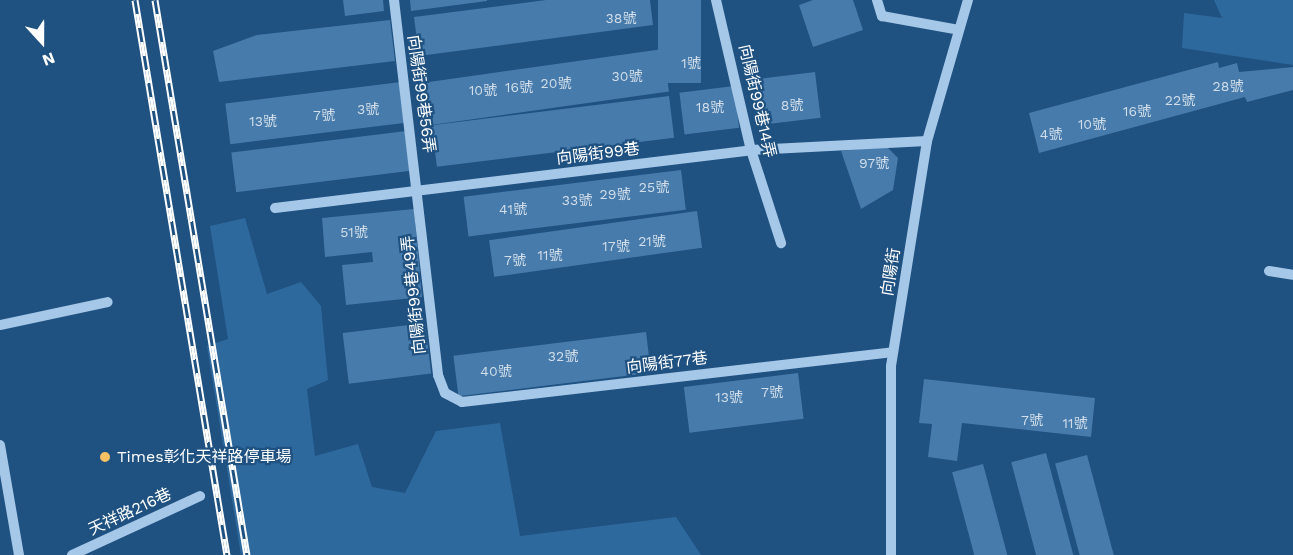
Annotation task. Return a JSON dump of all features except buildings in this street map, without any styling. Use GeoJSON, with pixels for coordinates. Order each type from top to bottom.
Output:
{"type":"FeatureCollection","features":[{"type":"Feature","properties":{"kind":"street","name":"向陽街99巷56弄"},"geometry":{"type":"LineString","coordinates":[[394,0],[419,192]]}},
{"type":"Feature","properties":{"kind":"street","name":"向陽街99巷14弄"},"geometry":{"type":"LineString","coordinates":[[716,0],[734,60],[751,150],[782,243]]}},
{"type":"Feature","properties":{"kind":"street"},"geometry":{"type":"LineString","coordinates":[[877,0],[882,16],[959,30]]}},
{"type":"Feature","properties":{"kind":"street","name":"向陽街"},"geometry":{"type":"LineString","coordinates":[[891,555],[894,352],[927,141],[968,0]]}},
{"type":"Feature","properties":{"kind":"street","name":"向陽街99巷"},"geometry":{"type":"LineString","coordinates":[[275,208],[751,150],[927,141]]}},
{"type":"Feature","properties":{"kind":"street","name":"向陽街99巷49弄"},"geometry":{"type":"LineString","coordinates":[[419,192],[438,375],[446,393]]}},
{"type":"Feature","properties":{"kind":"street"},"geometry":{"type":"LineString","coordinates":[[1269,271],[1293,275]]}},
{"type":"Feature","properties":{"kind":"street"},"geometry":{"type":"LineString","coordinates":[[0,325],[108,302]]}},
{"type":"Feature","properties":{"kind":"street","name":"向陽街77巷"},"geometry":{"type":"LineString","coordinates":[[446,393],[462,402],[894,352]]}},
{"type":"Feature","properties":{"kind":"street"},"geometry":{"type":"LineString","coordinates":[[0,445],[19,555]]}},
{"type":"Feature","properties":{"kind":"street","name":"天祥路216巷"},"geometry":{"type":"LineString","coordinates":[[72,555],[200,496]]}},
{"type":"Feature","properties":{"kind":"shaded area"},"geometry":{"type":"Polygon","coordinates":[[[1214,0],[1293,0],[1293,65],[1182,48],[1184,13],[1222,18],[1214,0]]]}},
{"type":"Feature","properties":{"kind":"shaded area"},"geometry":{"type":"Polygon","coordinates":[[[245,218],[267,294],[301,282],[321,306],[328,380],[307,389],[315,456],[358,444],[372,487],[405,493],[436,431],[500,423],[520,536],[676,517],[701,555],[241,555],[207,346],[228,339],[210,226],[245,218]]]}},
{"type":"Feature","properties":{"kind":"railway"},"geometry":{"type":"LineString","coordinates":[[135,0],[227,555]]}},
{"type":"Feature","properties":{"kind":"railway"},"geometry":{"type":"LineString","coordinates":[[155,0],[247,555]]}},
{"type":"Feature","properties":{"kind":"place","name":"Times彰化天祥路停車場"},"geometry":{"type":"Point","coordinates":[105,457]}}]}
